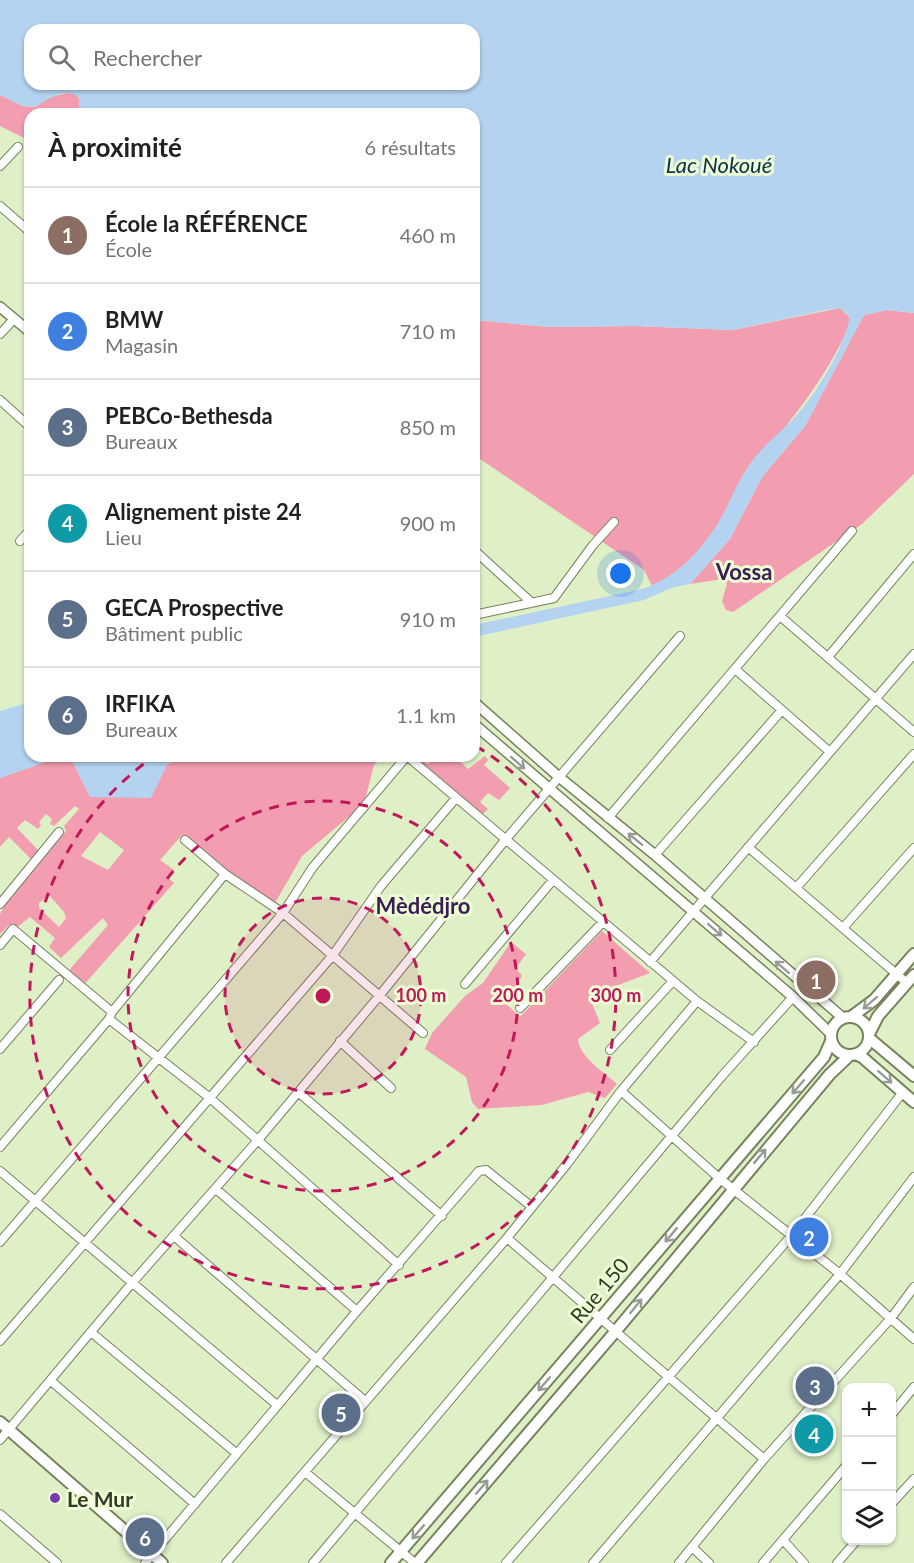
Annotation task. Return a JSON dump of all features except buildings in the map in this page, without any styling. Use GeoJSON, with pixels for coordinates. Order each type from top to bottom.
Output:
{"type":"FeatureCollection","features":[{"type":"Feature","properties":{"kind":"main road"},"geometry":{"type":"LineString","coordinates":[[914,954],[868,1005],[835,1024],[831,1037],[840,1052],[862,1057],[914,1101]]}},
{"type":"Feature","properties":{"kind":"main road"},"geometry":{"type":"LineString","coordinates":[[853,1054],[865,1048],[878,1016],[911,979]]}},
{"type":"Feature","properties":{"kind":"main road"},"geometry":{"type":"LineString","coordinates":[[847,1017],[863,1022],[869,1036],[914,1076]]}},
{"type":"Feature","properties":{"kind":"main road","name":"Rue 150"},"geometry":{"type":"LineString","coordinates":[[391,1563],[828,1052],[831,1037]]}},
{"type":"Feature","properties":{"kind":"main road","name":"Rue 150"},"geometry":{"type":"LineString","coordinates":[[416,1563],[615,1332],[836,1066],[853,1054]]}},
{"type":"Feature","properties":{"kind":"main road"},"geometry":{"type":"LineString","coordinates":[[0,1422],[148,1559],[162,1563]]}},
{"type":"Feature","properties":{"kind":"street"},"geometry":{"type":"LineString","coordinates":[[0,166],[18,147]]}},
{"type":"Feature","properties":{"kind":"street"},"geometry":{"type":"LineString","coordinates":[[0,206],[24,227]]}},
{"type":"Feature","properties":{"kind":"street"},"geometry":{"type":"LineString","coordinates":[[0,307],[24,327]]}},
{"type":"Feature","properties":{"kind":"street"},"geometry":{"type":"LineString","coordinates":[[0,333],[14,319]]}},
{"type":"Feature","properties":{"kind":"street"},"geometry":{"type":"LineString","coordinates":[[0,400],[24,422]]}},
{"type":"Feature","properties":{"kind":"street"},"geometry":{"type":"LineString","coordinates":[[480,614],[554,598],[593,545],[614,522]]}},
{"type":"Feature","properties":{"kind":"street"},"geometry":{"type":"LineString","coordinates":[[608,818],[852,531]]}},
{"type":"Feature","properties":{"kind":"street"},"geometry":{"type":"LineString","coordinates":[[20,541],[24,537]]}},
{"type":"Feature","properties":{"kind":"street"},"geometry":{"type":"LineString","coordinates":[[828,657],[914,554]]}},
{"type":"Feature","properties":{"kind":"street"},"geometry":{"type":"LineString","coordinates":[[480,555],[532,603]]}},
{"type":"Feature","properties":{"kind":"street"},"geometry":{"type":"LineString","coordinates":[[780,616],[914,732]]}},
{"type":"Feature","properties":{"kind":"street"},"geometry":{"type":"LineString","coordinates":[[0,1440],[132,1283],[258,1140],[380,995],[506,839],[680,636]]}},
{"type":"Feature","properties":{"kind":"street"},"geometry":{"type":"LineString","coordinates":[[650,962],[914,654]]}},
{"type":"Feature","properties":{"kind":"street"},"geometry":{"type":"LineString","coordinates":[[735,669],[830,752]]}},
{"type":"Feature","properties":{"kind":"street"},"geometry":{"type":"LineString","coordinates":[[480,707],[559,777],[847,1017]]}},
{"type":"Feature","properties":{"kind":"street"},"geometry":{"type":"LineString","coordinates":[[655,855],[782,710]]}},
{"type":"Feature","properties":{"kind":"street"},"geometry":{"type":"LineString","coordinates":[[480,729],[793,997],[831,1037]]}},
{"type":"Feature","properties":{"kind":"street"},"geometry":{"type":"LineString","coordinates":[[796,888],[914,754]]}},
{"type":"Feature","properties":{"kind":"street"},"geometry":{"type":"LineString","coordinates":[[0,1242],[160,1059],[283,913],[314,867],[402,762]]}},
{"type":"Feature","properties":{"kind":"street"},"geometry":{"type":"LineString","coordinates":[[414,762],[697,1001],[754,1042]]}},
{"type":"Feature","properties":{"kind":"street"},"geometry":{"type":"LineString","coordinates":[[0,1341],[333,955],[381,886],[456,798]]}},
{"type":"Feature","properties":{"kind":"street"},"geometry":{"type":"LineString","coordinates":[[0,904],[59,832]]}},
{"type":"Feature","properties":{"kind":"street"},"geometry":{"type":"LineString","coordinates":[[184,840],[225,874],[283,913],[423,1033]]}},
{"type":"Feature","properties":{"kind":"street"},"geometry":{"type":"LineString","coordinates":[[748,847],[897,974],[911,979]]}},
{"type":"Feature","properties":{"kind":"street"},"geometry":{"type":"LineString","coordinates":[[843,928],[914,848]]}},
{"type":"Feature","properties":{"kind":"street"},"geometry":{"type":"LineString","coordinates":[[0,1147],[225,874]]}},
{"type":"Feature","properties":{"kind":"street"},"geometry":{"type":"LineString","coordinates":[[465,984],[553,880]]}},
{"type":"Feature","properties":{"kind":"street"},"geometry":{"type":"LineString","coordinates":[[520,1008],[603,922]]}},
{"type":"Feature","properties":{"kind":"street"},"geometry":{"type":"LineString","coordinates":[[0,945],[13,929],[160,1059],[210,1098],[399,1265]]}},
{"type":"Feature","properties":{"kind":"street"},"geometry":{"type":"LineString","coordinates":[[0,1049],[59,980]]}},
{"type":"Feature","properties":{"kind":"street"},"geometry":{"type":"LineString","coordinates":[[610,1050],[673,981]]}},
{"type":"Feature","properties":{"kind":"street"},"geometry":{"type":"LineString","coordinates":[[313,1563],[672,1135],[793,997]]}},
{"type":"Feature","properties":{"kind":"street"},"geometry":{"type":"LineString","coordinates":[[226,1563],[507,1238],[621,1091],[697,1001]]}},
{"type":"Feature","properties":{"kind":"street"},"geometry":{"type":"LineString","coordinates":[[340,1041],[391,1088]]}},
{"type":"Feature","properties":{"kind":"street"},"geometry":{"type":"LineString","coordinates":[[621,1091],[719,1178],[840,1274],[892,1317],[914,1339]]}},
{"type":"Feature","properties":{"kind":"street"},"geometry":{"type":"LineString","coordinates":[[298,1092],[442,1216]]}},
{"type":"Feature","properties":{"kind":"street"},"geometry":{"type":"LineString","coordinates":[[506,1563],[792,1235],[903,1092]]}},
{"type":"Feature","properties":{"kind":"street"},"geometry":{"type":"LineString","coordinates":[[148,1559],[357,1311],[483,1169],[532,1207]]}},
{"type":"Feature","properties":{"kind":"street"},"geometry":{"type":"LineString","coordinates":[[0,1171],[277,1405]]}},
{"type":"Feature","properties":{"kind":"street"},"geometry":{"type":"LineString","coordinates":[[593,1563],[840,1274],[914,1177]]}},
{"type":"Feature","properties":{"kind":"street"},"geometry":{"type":"LineString","coordinates":[[216,1189],[357,1311]]}},
{"type":"Feature","properties":{"kind":"street"},"geometry":{"type":"LineString","coordinates":[[174,1236],[365,1401]]}},
{"type":"Feature","properties":{"kind":"street"},"geometry":{"type":"LineString","coordinates":[[507,1238],[599,1320],[764,1459]]}},
{"type":"Feature","properties":{"kind":"street"},"geometry":{"type":"LineString","coordinates":[[679,1563],[764,1459],[892,1317],[914,1287]]}},
{"type":"Feature","properties":{"kind":"street"},"geometry":{"type":"LineString","coordinates":[[92,1333],[236,1453]]}},
{"type":"Feature","properties":{"kind":"street"},"geometry":{"type":"LineString","coordinates":[[51,1381],[195,1504]]}},
{"type":"Feature","properties":{"kind":"street"},"geometry":{"type":"LineString","coordinates":[[896,1408],[914,1387]]}},
{"type":"Feature","properties":{"kind":"street"},"geometry":{"type":"LineString","coordinates":[[763,1563],[842,1471]]}},
{"type":"Feature","properties":{"kind":"street"},"geometry":{"type":"LineString","coordinates":[[305,1472],[416,1563]]}},
{"type":"Feature","properties":{"kind":"street"},"geometry":{"type":"LineString","coordinates":[[896,1498],[914,1479]]}},
{"type":"Feature","properties":{"kind":"street"},"geometry":{"type":"LineString","coordinates":[[0,1514],[57,1563]]}},
{"type":"Feature","properties":{"kind":"street"},"geometry":{"type":"LineString","coordinates":[[783,1540],[804,1563]]}},
{"type":"Feature","properties":{"kind":"street"},"geometry":{"type":"LineString","coordinates":[[837,1563],[853,1545]]}},
{"type":"Feature","properties":{"kind":"street"},"geometry":{"type":"LineString","coordinates":[[692,1547],[709,1563]]}},
{"type":"Feature","properties":{"kind":"shaded area"},"geometry":{"type":"Polygon","coordinates":[[[68,93],[74,94],[79,98],[80,108],[24,108],[24,138],[0,126],[0,95],[22,106],[35,107],[47,98],[68,93]]]}},
{"type":"Feature","properties":{"kind":"shaded area"},"geometry":{"type":"Polygon","coordinates":[[[840,308],[850,318],[848,328],[825,372],[737,489],[716,527],[683,566],[652,586],[644,570],[480,459],[480,321],[550,327],[635,326],[733,330],[840,308]]]}},
{"type":"Feature","properties":{"kind":"shaded area"},"geometry":{"type":"Polygon","coordinates":[[[887,310],[914,313],[914,474],[862,524],[733,612],[726,610],[722,601],[727,584],[723,579],[690,584],[730,539],[762,477],[805,426],[864,315],[887,310]]]}},
{"type":"Feature","properties":{"kind":"shaded area"},"geometry":{"type":"Polygon","coordinates":[[[485,756],[488,760],[484,765],[510,788],[499,800],[488,793],[480,802],[488,809],[481,816],[418,762],[428,764],[430,762],[460,762],[468,769],[485,756]]]}},
{"type":"Feature","properties":{"kind":"shaded area"},"geometry":{"type":"Polygon","coordinates":[[[45,762],[73,762],[90,797],[171,762],[377,762],[374,765],[364,804],[302,856],[275,903],[227,871],[182,835],[160,860],[174,870],[168,878],[174,883],[81,988],[65,975],[108,925],[103,918],[61,958],[49,947],[55,938],[30,917],[15,929],[9,925],[0,934],[0,914],[6,903],[66,831],[64,826],[79,809],[75,806],[54,826],[50,824],[52,819],[46,814],[39,822],[41,825],[38,829],[25,820],[17,828],[39,851],[31,859],[9,837],[0,847],[0,778],[45,762]],[[100,832],[81,856],[108,870],[124,850],[100,832]],[[49,895],[39,903],[39,908],[59,927],[66,918],[64,912],[49,895]]]}},
{"type":"Feature","properties":{"kind":"shaded area"},"geometry":{"type":"Polygon","coordinates":[[[602,931],[650,973],[589,996],[600,1023],[578,1039],[579,1046],[587,1058],[617,1084],[605,1098],[588,1092],[542,1105],[478,1109],[472,1102],[466,1077],[425,1049],[432,1033],[465,996],[483,983],[511,942],[526,954],[516,968],[522,976],[504,1002],[520,1017],[602,931]]]}},
{"type":"Feature","properties":{"kind":"water","name":"Lac Nokoué"},"geometry":{"type":"Polygon","coordinates":[[[0,0],[914,0],[914,313],[887,310],[864,315],[805,426],[762,477],[730,539],[690,584],[671,588],[644,600],[480,636],[480,624],[638,590],[664,579],[687,562],[715,528],[751,463],[809,400],[837,354],[850,317],[840,308],[733,330],[635,326],[550,327],[480,321],[480,108],[80,108],[79,98],[68,93],[56,95],[35,107],[22,106],[0,95],[0,0]]]}},
{"type":"Feature","properties":{"kind":"water"},"geometry":{"type":"Polygon","coordinates":[[[24,704],[24,762],[45,762],[0,778],[0,711],[24,704]]]}},
{"type":"Feature","properties":{"kind":"water"},"geometry":{"type":"Polygon","coordinates":[[[73,762],[171,762],[167,765],[151,798],[90,797],[73,762]]]}},
{"type":"Feature","properties":{"kind":"place","name":"École la RÉFÉRENCE"},"geometry":{"type":"Point","coordinates":[816,980]}},
{"type":"Feature","properties":{"kind":"place","name":"BMW"},"geometry":{"type":"Point","coordinates":[809,1237]}},
{"type":"Feature","properties":{"kind":"place","name":"PEBCo-Bethesda"},"geometry":{"type":"Point","coordinates":[815,1386]}},
{"type":"Feature","properties":{"kind":"place","name":"GECA Prospective"},"geometry":{"type":"Point","coordinates":[341,1413]}},
{"type":"Feature","properties":{"kind":"place","name":"Alignement piste 24"},"geometry":{"type":"Point","coordinates":[814,1434]}},
{"type":"Feature","properties":{"kind":"place","name":"Le Mur"},"geometry":{"type":"Point","coordinates":[55,1498]}},
{"type":"Feature","properties":{"kind":"place","name":"IRFIKA"},"geometry":{"type":"Point","coordinates":[145,1537]}},
{"type":"Feature","properties":{"kind":"district","name":"Vossa"},"geometry":{"type":"Point","coordinates":[744,571]}},
{"type":"Feature","properties":{"kind":"district","name":"Mèdédjro"},"geometry":{"type":"Point","coordinates":[423,905]}}]}
